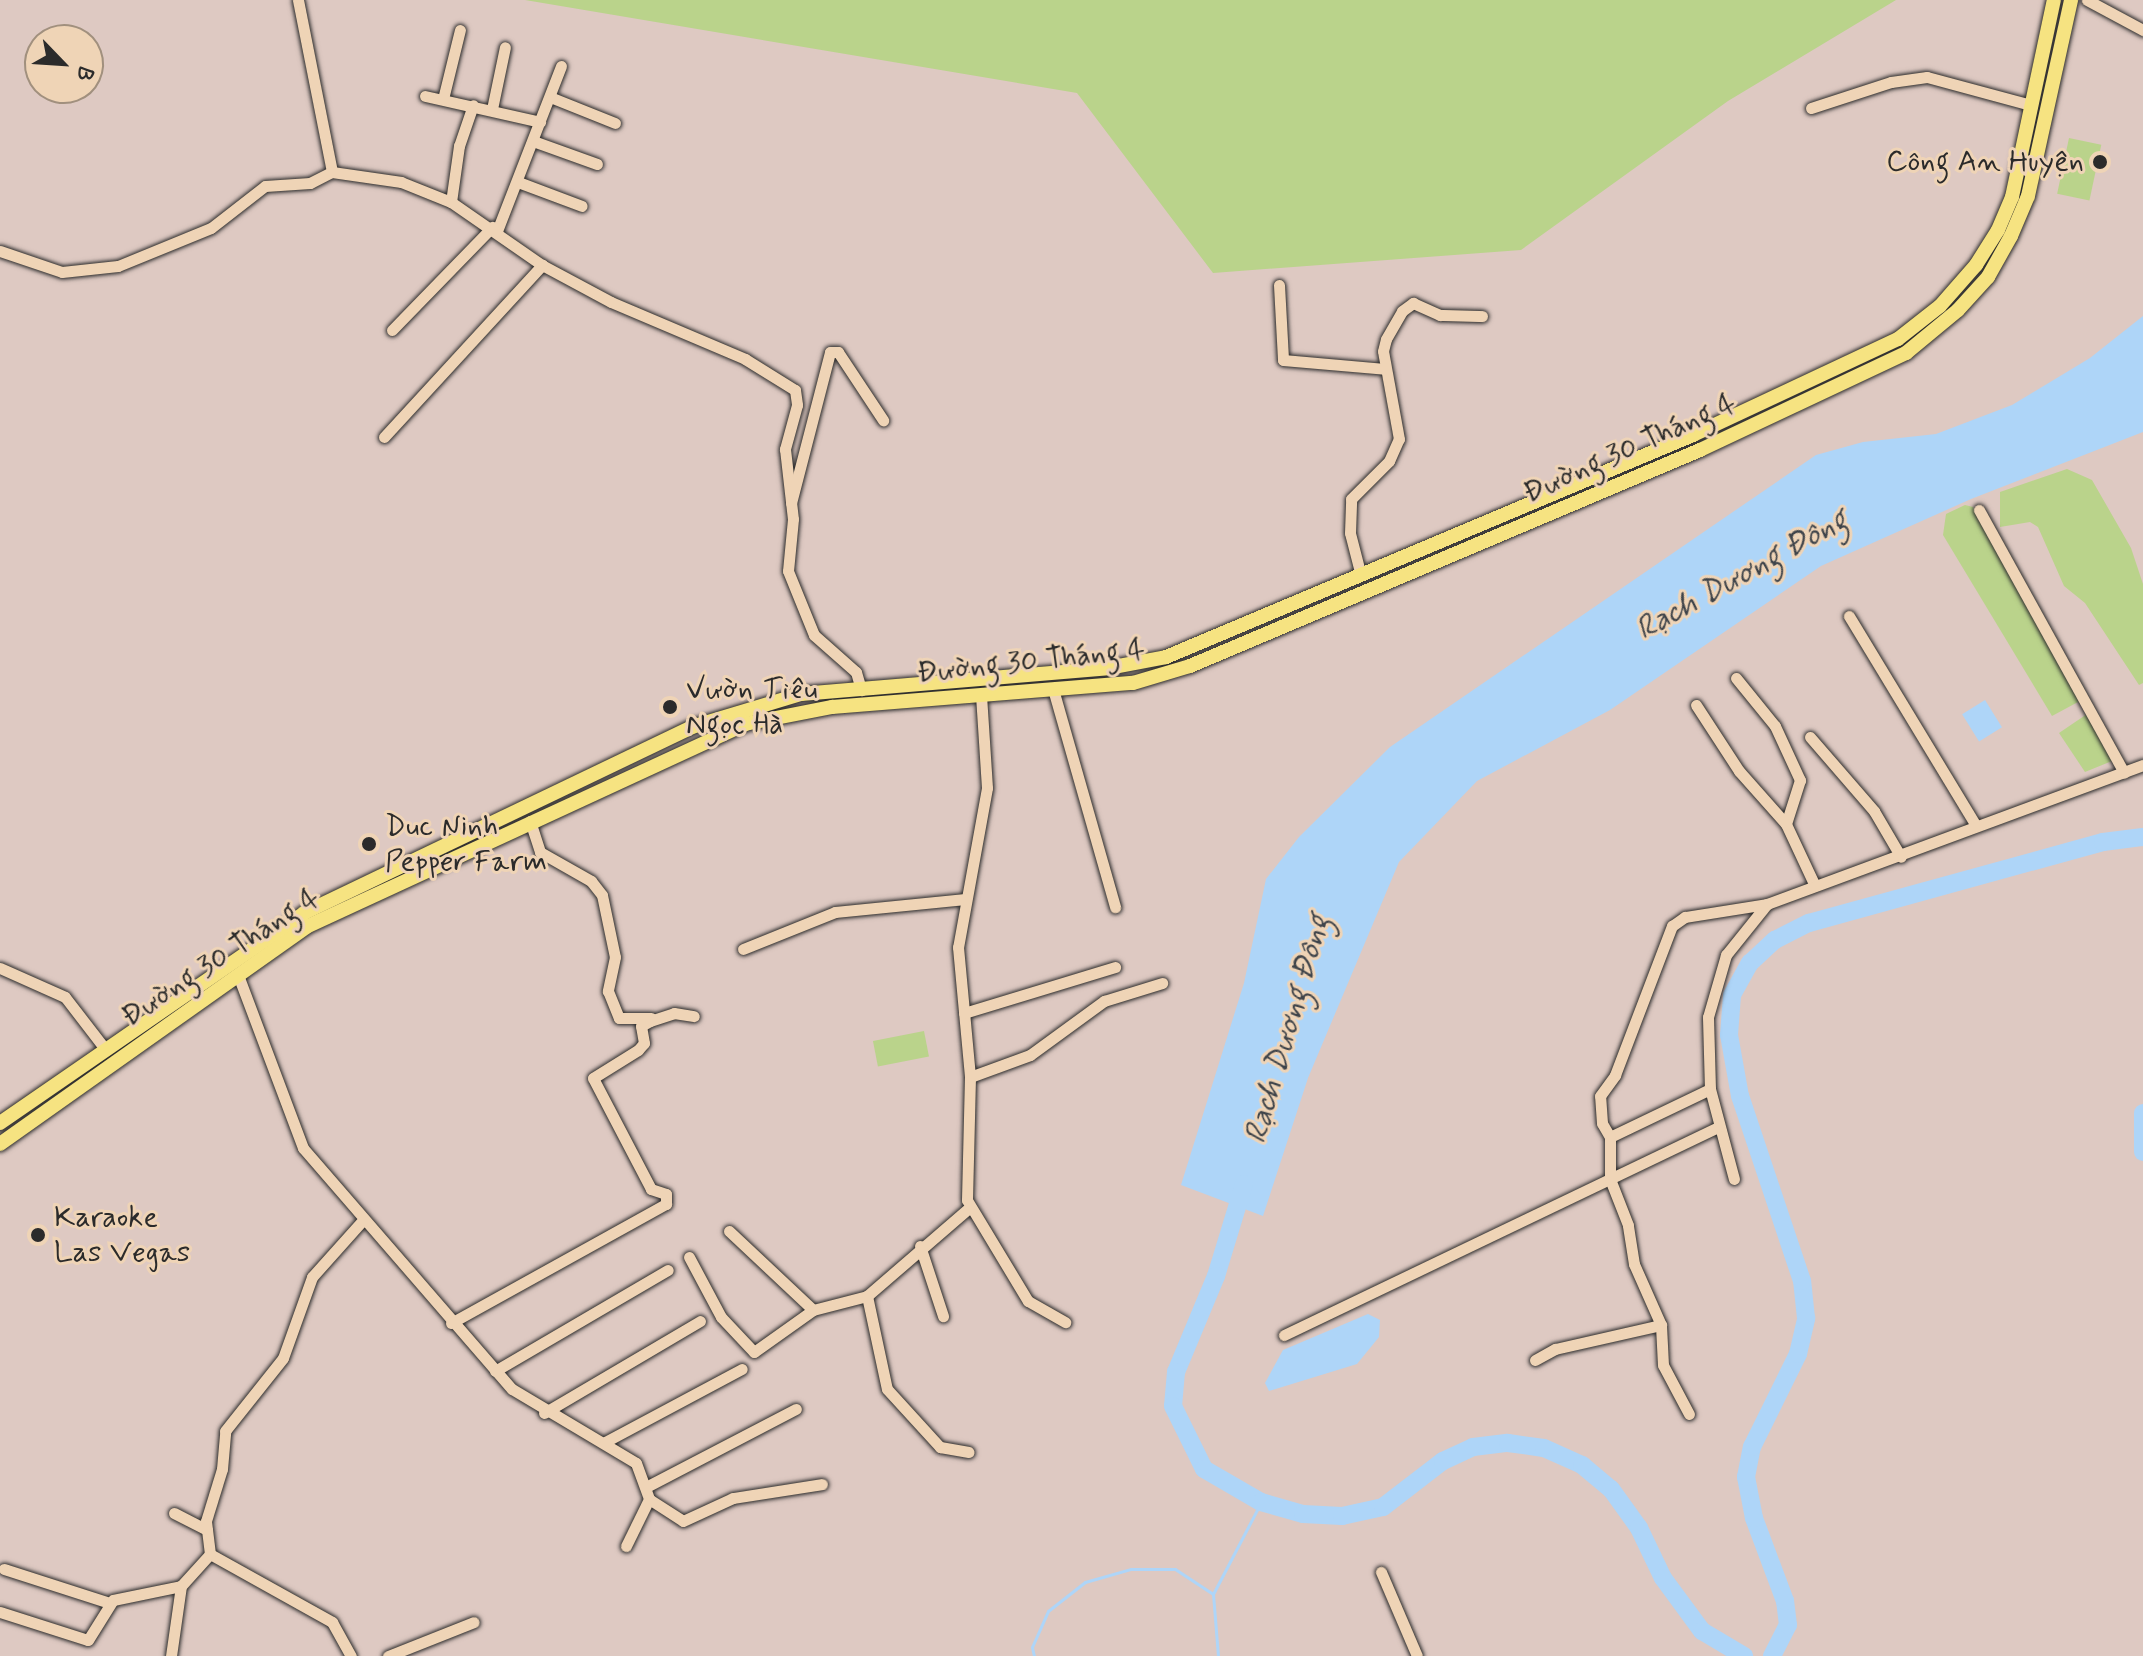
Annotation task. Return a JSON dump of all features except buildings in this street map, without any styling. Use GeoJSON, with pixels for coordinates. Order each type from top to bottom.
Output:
{"type":"FeatureCollection","features":[{"type":"Feature","properties":{"kind":"main road","name":"Đường 30 Tháng 4"},"geometry":{"type":"LineString","coordinates":[[0,1123],[304,913],[573,794],[745,724],[789,713],[980,688],[1166,657],[1243,629],[1360,572],[1477,527],[1693,435],[1898,339],[1940,306],[1976,265],[2019,199],[2031,105],[2054,0]]}},
{"type":"Feature","properties":{"kind":"main road","name":"Đường 30 Tháng 4"},"geometry":{"type":"LineString","coordinates":[[0,1144],[306,927],[530,821],[695,726],[772,700],[861,690],[1053,689],[1133,683],[1249,643],[1418,566],[1482,543],[1700,450],[1906,353],[1988,277],[2019,199],[2071,0]]}},
{"type":"Feature","properties":{"kind":"main road"},"geometry":{"type":"LineString","coordinates":[[1898,339],[1906,353]]}},
{"type":"Feature","properties":{"kind":"main road"},"geometry":{"type":"LineString","coordinates":[[1693,435],[1700,450]]}},
{"type":"Feature","properties":{"kind":"main road"},"geometry":{"type":"LineString","coordinates":[[1477,527],[1482,543]]}},
{"type":"Feature","properties":{"kind":"main road"},"geometry":{"type":"LineString","coordinates":[[1243,629],[1249,643]]}},
{"type":"Feature","properties":{"kind":"main road"},"geometry":{"type":"LineString","coordinates":[[695,726],[702,742]]}},
{"type":"Feature","properties":{"kind":"main road"},"geometry":{"type":"LineString","coordinates":[[229,962],[238,975]]}},
{"type":"Feature","properties":{"kind":"street"},"geometry":{"type":"LineString","coordinates":[[298,0],[332,172]]}},
{"type":"Feature","properties":{"kind":"street"},"geometry":{"type":"LineString","coordinates":[[2087,0],[2143,30]]}},
{"type":"Feature","properties":{"kind":"street"},"geometry":{"type":"LineString","coordinates":[[443,99],[460,30]]}},
{"type":"Feature","properties":{"kind":"street"},"geometry":{"type":"LineString","coordinates":[[492,109],[505,47]]}},
{"type":"Feature","properties":{"kind":"street"},"geometry":{"type":"LineString","coordinates":[[392,330],[495,229],[518,182],[561,66]]}},
{"type":"Feature","properties":{"kind":"street"},"geometry":{"type":"LineString","coordinates":[[1811,108],[1891,82],[1927,77],[2031,105]]}},
{"type":"Feature","properties":{"kind":"street"},"geometry":{"type":"LineString","coordinates":[[425,96],[540,122]]}},
{"type":"Feature","properties":{"kind":"street"},"geometry":{"type":"LineString","coordinates":[[550,97],[615,123]]}},
{"type":"Feature","properties":{"kind":"street"},"geometry":{"type":"LineString","coordinates":[[451,202],[459,146],[473,105]]}},
{"type":"Feature","properties":{"kind":"street"},"geometry":{"type":"LineString","coordinates":[[533,141],[597,164]]}},
{"type":"Feature","properties":{"kind":"street"},"geometry":{"type":"LineString","coordinates":[[0,251],[62,272],[118,266],[211,228],[265,186],[310,183],[332,172],[401,182],[451,202],[495,229],[542,265],[790,385],[797,405],[785,449],[792,583],[814,635],[856,672],[861,690]]}},
{"type":"Feature","properties":{"kind":"street"},"geometry":{"type":"LineString","coordinates":[[518,182],[582,206]]}},
{"type":"Feature","properties":{"kind":"street"},"geometry":{"type":"LineString","coordinates":[[384,437],[542,265]]}},
{"type":"Feature","properties":{"kind":"street"},"geometry":{"type":"LineString","coordinates":[[1279,285],[1283,360],[1385,369]]}},
{"type":"Feature","properties":{"kind":"street"},"geometry":{"type":"LineString","coordinates":[[1360,572],[1350,533],[1351,499],[1389,461],[1399,439],[1385,369],[1386,339],[1408,305],[1440,315],[1482,316]]}},
{"type":"Feature","properties":{"kind":"street"},"geometry":{"type":"LineString","coordinates":[[790,503],[830,352],[838,352],[883,420]]}},
{"type":"Feature","properties":{"kind":"street"},"geometry":{"type":"LineString","coordinates":[[1979,510],[2124,773]]}},
{"type":"Feature","properties":{"kind":"street"},"geometry":{"type":"LineString","coordinates":[[1849,616],[1976,826]]}},
{"type":"Feature","properties":{"kind":"street"},"geometry":{"type":"LineString","coordinates":[[1736,678],[1775,726],[1800,780],[1786,824]]}},
{"type":"Feature","properties":{"kind":"street"},"geometry":{"type":"LineString","coordinates":[[980,688],[987,788],[965,899],[958,969],[970,1077],[969,1208],[1028,1301],[1065,1322]]}},
{"type":"Feature","properties":{"kind":"street"},"geometry":{"type":"LineString","coordinates":[[1053,689],[1115,907]]}},
{"type":"Feature","properties":{"kind":"street"},"geometry":{"type":"LineString","coordinates":[[1696,705],[1739,771],[1786,824],[1815,886]]}},
{"type":"Feature","properties":{"kind":"street"},"geometry":{"type":"LineString","coordinates":[[1810,737],[1874,811],[1901,857]]}},
{"type":"Feature","properties":{"kind":"street"},"geometry":{"type":"LineString","coordinates":[[1689,1414],[1663,1365],[1661,1325],[1634,1264],[1628,1225],[1610,1179],[1610,1137],[1602,1123],[1600,1096],[1615,1075],[1672,926],[1685,917],[1767,904],[1888,863],[1976,826],[2143,765]]}},
{"type":"Feature","properties":{"kind":"street"},"geometry":{"type":"LineString","coordinates":[[530,821],[540,852],[591,881],[602,895],[615,957],[608,991],[619,1018],[694,1016]]}},
{"type":"Feature","properties":{"kind":"street"},"geometry":{"type":"LineString","coordinates":[[743,949],[835,912],[965,899]]}},
{"type":"Feature","properties":{"kind":"street"},"geometry":{"type":"LineString","coordinates":[[1734,1179],[1710,1089],[1708,1017],[1719,970],[1733,944],[1767,904]]}},
{"type":"Feature","properties":{"kind":"street"},"geometry":{"type":"LineString","coordinates":[[964,1013],[1115,967]]}},
{"type":"Feature","properties":{"kind":"street"},"geometry":{"type":"LineString","coordinates":[[0,968],[65,997],[106,1050]]}},
{"type":"Feature","properties":{"kind":"street"},"geometry":{"type":"LineString","coordinates":[[238,975],[303,1148],[362,1221],[495,1371],[544,1413],[605,1442],[636,1463],[648,1493],[683,1521],[733,1498],[822,1484]]}},
{"type":"Feature","properties":{"kind":"street"},"geometry":{"type":"LineString","coordinates":[[970,1077],[1030,1055],[1104,1001],[1162,983]]}},
{"type":"Feature","properties":{"kind":"street"},"geometry":{"type":"LineString","coordinates":[[451,1323],[666,1204],[666,1194],[651,1189],[593,1078],[641,1047],[641,1026],[654,1019]]}},
{"type":"Feature","properties":{"kind":"street"},"geometry":{"type":"LineString","coordinates":[[1610,1137],[1710,1089]]}},
{"type":"Feature","properties":{"kind":"street"},"geometry":{"type":"LineString","coordinates":[[1284,1335],[1719,1127]]}},
{"type":"Feature","properties":{"kind":"street"},"geometry":{"type":"LineString","coordinates":[[689,1257],[716,1311],[749,1350],[813,1310],[867,1296],[920,1246],[969,1208]]}},
{"type":"Feature","properties":{"kind":"street"},"geometry":{"type":"LineString","coordinates":[[171,1656],[181,1586],[210,1554],[207,1530],[228,1423],[269,1382],[290,1342],[312,1277],[362,1221]]}},
{"type":"Feature","properties":{"kind":"street"},"geometry":{"type":"LineString","coordinates":[[729,1231],[813,1310]]}},
{"type":"Feature","properties":{"kind":"street"},"geometry":{"type":"LineString","coordinates":[[920,1246],[943,1316]]}},
{"type":"Feature","properties":{"kind":"street"},"geometry":{"type":"LineString","coordinates":[[495,1371],[668,1270]]}},
{"type":"Feature","properties":{"kind":"street"},"geometry":{"type":"LineString","coordinates":[[867,1296],[887,1389],[940,1447],[969,1452]]}},
{"type":"Feature","properties":{"kind":"street"},"geometry":{"type":"LineString","coordinates":[[544,1413],[700,1321]]}},
{"type":"Feature","properties":{"kind":"street"},"geometry":{"type":"LineString","coordinates":[[1535,1360],[1555,1349],[1661,1325]]}},
{"type":"Feature","properties":{"kind":"street"},"geometry":{"type":"LineString","coordinates":[[605,1442],[742,1369]]}},
{"type":"Feature","properties":{"kind":"street"},"geometry":{"type":"LineString","coordinates":[[626,1546],[648,1493],[796,1409]]}},
{"type":"Feature","properties":{"kind":"street"},"geometry":{"type":"LineString","coordinates":[[174,1513],[207,1530]]}},
{"type":"Feature","properties":{"kind":"street"},"geometry":{"type":"LineString","coordinates":[[210,1554],[332,1622],[351,1656]]}},
{"type":"Feature","properties":{"kind":"street"},"geometry":{"type":"LineString","coordinates":[[4,1569],[110,1603],[133,1593],[181,1586]]}},
{"type":"Feature","properties":{"kind":"street"},"geometry":{"type":"LineString","coordinates":[[1381,1572],[1417,1656]]}},
{"type":"Feature","properties":{"kind":"street"},"geometry":{"type":"LineString","coordinates":[[0,1612],[82,1640],[97,1632],[110,1603]]}},
{"type":"Feature","properties":{"kind":"street"},"geometry":{"type":"LineString","coordinates":[[388,1656],[474,1622]]}},
{"type":"Feature","properties":{"kind":"green space"},"geometry":{"type":"Polygon","coordinates":[[[525,0],[1896,0],[1728,101],[1521,250],[1213,273],[1077,93],[525,0]]]}},
{"type":"Feature","properties":{"kind":"green space"},"geometry":{"type":"Polygon","coordinates":[[[2069,138],[2101,145],[2089,201],[2057,194],[2069,138]]]}},
{"type":"Feature","properties":{"kind":"green space"},"geometry":{"type":"Polygon","coordinates":[[[2067,469],[2092,480],[2131,548],[2143,584],[2143,683],[2139,685],[2085,603],[2064,586],[2038,527],[2030,522],[2000,527],[2000,492],[2067,469]]]}},
{"type":"Feature","properties":{"kind":"green space"},"geometry":{"type":"Polygon","coordinates":[[[1965,505],[1973,507],[2079,694],[2078,702],[2052,716],[1943,535],[1946,514],[1965,505]]]}},
{"type":"Feature","properties":{"kind":"green space"},"geometry":{"type":"Polygon","coordinates":[[[2087,714],[2112,761],[2085,772],[2059,733],[2087,714]]]}},
{"type":"Feature","properties":{"kind":"green space"},"geometry":{"type":"Polygon","coordinates":[[[924,1031],[929,1057],[878,1066],[873,1041],[924,1031]]]}},
{"type":"Feature","properties":{"kind":"water"},"geometry":{"type":"Polygon","coordinates":[[[2143,316],[2143,432],[1971,499],[1821,566],[1610,710],[1477,781],[1399,862],[1308,1078],[1263,1216],[1181,1185],[1244,983],[1266,879],[1299,837],[1390,747],[1816,455],[1863,442],[1936,434],[2012,405],[2090,358],[2143,316]]]}},
{"type":"Feature","properties":{"kind":"water"},"geometry":{"type":"Polygon","coordinates":[[[1985,700],[2002,727],[1979,741],[1962,714],[1985,700]]]}},
{"type":"Feature","properties":{"kind":"water"},"geometry":{"type":"Polygon","coordinates":[[[1368,1314],[1380,1320],[1379,1337],[1357,1364],[1269,1391],[1265,1383],[1283,1350],[1368,1314]]]}},
{"type":"Feature","properties":{"kind":"waterway","name":"Rạch Dương Đông"},"geometry":{"type":"LineString","coordinates":[[1772,1656],[1788,1625],[1785,1601],[1754,1518],[1746,1477],[1752,1447],[1798,1354],[1806,1318],[1802,1281],[1740,1096],[1729,1035],[1732,995],[1750,963],[1775,940],[1809,923],[2103,842],[2143,837]]}},
{"type":"Feature","properties":{"kind":"waterway","name":"Rạch Dương Đông"},"geometry":{"type":"LineString","coordinates":[[2143,1113],[2143,1152]]}},
{"type":"Feature","properties":{"kind":"waterway","name":"Rạch Dương Đông"},"geometry":{"type":"LineString","coordinates":[[1244,1184],[1216,1276],[1176,1372],[1173,1406],[1204,1469],[1261,1502],[1303,1514],[1342,1516],[1383,1507],[1443,1461],[1473,1447],[1508,1443],[1544,1448],[1582,1465],[1611,1489],[1639,1528],[1663,1578],[1702,1631],[1744,1656]]}},
{"type":"Feature","properties":{"kind":"waterway"},"geometry":{"type":"LineString","coordinates":[[1218,1656],[1213,1594],[1261,1502]]}},
{"type":"Feature","properties":{"kind":"waterway"},"geometry":{"type":"LineString","coordinates":[[1034,1656],[1032,1647],[1048,1611],[1085,1582],[1131,1569],[1175,1569],[1213,1594]]}},
{"type":"Feature","properties":{"kind":"place","name":"Công An Huyện"},"geometry":{"type":"Point","coordinates":[2100,162]}},
{"type":"Feature","properties":{"kind":"place","name":"Vườn Tiêu Ngọc Hà"},"geometry":{"type":"Point","coordinates":[670,707]}},
{"type":"Feature","properties":{"kind":"place","name":"Duc Ninh Pepper Farm"},"geometry":{"type":"Point","coordinates":[369,844]}},
{"type":"Feature","properties":{"kind":"place","name":"Karaoke Las Vegas"},"geometry":{"type":"Point","coordinates":[38,1235]}}]}
